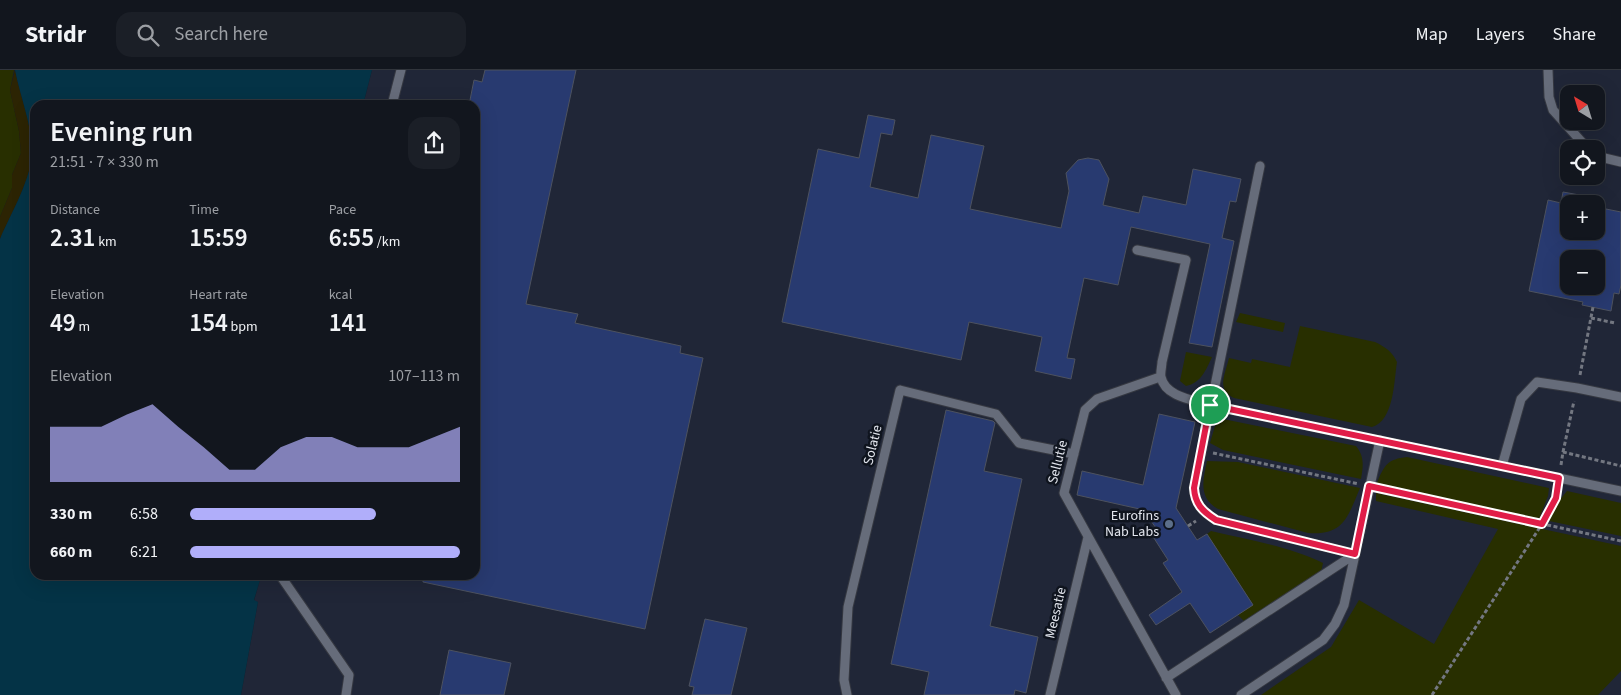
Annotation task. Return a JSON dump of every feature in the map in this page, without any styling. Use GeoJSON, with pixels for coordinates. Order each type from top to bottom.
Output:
{"type":"FeatureCollection","features":[{"type":"Feature","properties":{"kind":"lane"},"geometry":{"type":"LineString","coordinates":[[393,100],[401,70]]}},
{"type":"Feature","properties":{"kind":"lane"},"geometry":{"type":"LineString","coordinates":[[1548,70],[1549,97],[1553,110],[1580,140]]}},
{"type":"Feature","properties":{"kind":"lane"},"geometry":{"type":"LineString","coordinates":[[1605,158],[1621,162]]}},
{"type":"Feature","properties":{"kind":"lane"},"geometry":{"type":"LineString","coordinates":[[1260,166],[1201,451],[1194,488],[1195,500],[1202,511],[1216,520],[1355,554]]}},
{"type":"Feature","properties":{"kind":"lane"},"geometry":{"type":"LineString","coordinates":[[1136,250],[1186,260],[1160,377],[1166,388],[1178,395],[1210,405],[1621,490]]}},
{"type":"Feature","properties":{"kind":"lane","name":"Sellutie"},"geometry":{"type":"LineString","coordinates":[[1160,377],[1097,399],[1085,410],[1064,493],[1176,695]]}},
{"type":"Feature","properties":{"kind":"lane"},"geometry":{"type":"LineString","coordinates":[[1502,466],[1521,399],[1537,382],[1621,397]]}},
{"type":"Feature","properties":{"kind":"lane","name":"Solatie"},"geometry":{"type":"LineString","coordinates":[[847,695],[844,680],[848,607],[900,390],[996,414],[1019,443],[1074,454]]}},
{"type":"Feature","properties":{"kind":"lane"},"geometry":{"type":"LineString","coordinates":[[1241,695],[1323,640],[1335,624],[1344,605],[1380,440]]}},
{"type":"Feature","properties":{"kind":"lane","name":"Meesatie"},"geometry":{"type":"LineString","coordinates":[[1050,695],[1088,537]]}},
{"type":"Feature","properties":{"kind":"lane"},"geometry":{"type":"LineString","coordinates":[[1166,678],[1355,554]]}},
{"type":"Feature","properties":{"kind":"lane"},"geometry":{"type":"LineString","coordinates":[[283,580],[349,675],[346,695]]}},
{"type":"Feature","properties":{"kind":"path"},"geometry":{"type":"LineString","coordinates":[[1591,318],[1615,323]]}},
{"type":"Feature","properties":{"kind":"path"},"geometry":{"type":"LineString","coordinates":[[1201,451],[1621,541]]}},
{"type":"Feature","properties":{"kind":"path"},"geometry":{"type":"LineString","coordinates":[[1432,695],[1542,524],[1556,498],[1563,452],[1621,466]]}},
{"type":"Feature","properties":{"kind":"shaded area"},"geometry":{"type":"Polygon","coordinates":[[[15,70],[372,70],[364,100],[30,100],[30,132],[15,70]]]}},
{"type":"Feature","properties":{"kind":"shaded area"},"geometry":{"type":"Polygon","coordinates":[[[372,70],[1621,70],[1621,695],[241,695],[258,602],[254,601],[260,580],[480,580],[480,100],[364,100],[372,70]]]}},
{"type":"Feature","properties":{"kind":"shaded area"},"geometry":{"type":"Polygon","coordinates":[[[30,166],[30,580],[260,580],[254,600],[258,602],[241,695],[0,695],[0,239],[30,166]]]}},
{"type":"Feature","properties":{"kind":"green space"},"geometry":{"type":"Polygon","coordinates":[[[0,70],[14,70],[10,90],[19,131],[21,153],[12,175],[12,188],[0,217],[0,70]]]}},
{"type":"Feature","properties":{"kind":"green space"},"geometry":{"type":"Polygon","coordinates":[[[1240,313],[1285,323],[1283,332],[1236,322],[1240,313]]]}},
{"type":"Feature","properties":{"kind":"green space"},"geometry":{"type":"Polygon","coordinates":[[[1300,326],[1375,342],[1393,355],[1397,362],[1392,399],[1385,417],[1379,423],[1372,427],[1234,398],[1228,394],[1223,386],[1223,381],[1229,358],[1251,363],[1252,359],[1290,367],[1300,326]]]}},
{"type":"Feature","properties":{"kind":"green space"},"geometry":{"type":"Polygon","coordinates":[[[1186,352],[1212,357],[1199,379],[1186,386],[1180,381],[1186,352]]]}},
{"type":"Feature","properties":{"kind":"green space"},"geometry":{"type":"Polygon","coordinates":[[[1223,419],[1356,446],[1362,458],[1361,479],[1223,450],[1210,443],[1215,426],[1223,419]]]}},
{"type":"Feature","properties":{"kind":"green space"},"geometry":{"type":"Polygon","coordinates":[[[1407,457],[1549,488],[1548,496],[1539,519],[1377,483],[1385,467],[1391,461],[1407,457]]]}},
{"type":"Feature","properties":{"kind":"green space"},"geometry":{"type":"Polygon","coordinates":[[[1207,461],[1238,462],[1360,488],[1343,522],[1330,531],[1308,533],[1218,509],[1212,505],[1207,500],[1203,482],[1207,461]]]}},
{"type":"Feature","properties":{"kind":"green space"},"geometry":{"type":"Polygon","coordinates":[[[1567,491],[1621,503],[1621,536],[1549,521],[1554,507],[1567,491]]]}},
{"type":"Feature","properties":{"kind":"green space"},"geometry":{"type":"Polygon","coordinates":[[[1376,493],[1621,546],[1621,671],[1598,695],[1261,695],[1331,647],[1359,600],[1434,644],[1498,529],[1376,501],[1376,493]]]}},
{"type":"Feature","properties":{"kind":"green space"},"geometry":{"type":"Polygon","coordinates":[[[1211,531],[1268,544],[1310,557],[1323,563],[1321,572],[1244,621],[1238,615],[1253,604],[1207,534],[1211,531]]]}},
{"type":"Feature","properties":{"kind":"sand"},"geometry":{"type":"Polygon","coordinates":[[[15,70],[30,129],[30,166],[25,183],[0,239],[0,217],[12,188],[12,175],[21,153],[19,131],[10,90],[15,70]]]}},
{"type":"Feature","properties":{"kind":"building"},"geometry":{"type":"Polygon","coordinates":[[[485,70],[576,70],[526,304],[578,314],[575,323],[681,346],[680,353],[703,358],[645,629],[423,582],[423,580],[480,580],[480,100],[470,100],[474,80],[482,82],[485,70]]]}},
{"type":"Feature","properties":{"kind":"building"},"geometry":{"type":"Polygon","coordinates":[[[868,115],[895,120],[892,135],[881,133],[870,187],[918,198],[931,135],[984,146],[970,209],[1061,228],[1069,191],[1066,173],[1078,160],[1088,158],[1099,160],[1109,179],[1103,205],[1139,213],[1143,196],[1186,205],[1193,169],[1241,179],[1236,202],[1230,201],[1222,238],[1234,241],[1212,347],[1189,343],[1210,244],[1131,227],[1118,285],[1084,278],[1067,358],[1075,359],[1071,379],[1035,371],[1042,337],[969,322],[961,360],[782,322],[818,149],[859,158],[868,115]]]}},
{"type":"Feature","properties":{"kind":"building"},"geometry":{"type":"Polygon","coordinates":[[[1563,192],[1580,195],[1562,195],[1563,192]]]}},
{"type":"Feature","properties":{"kind":"building"},"geometry":{"type":"Polygon","coordinates":[[[1548,200],[1560,203],[1560,240],[1605,240],[1605,209],[1621,212],[1621,285],[1619,294],[1614,293],[1611,311],[1582,305],[1583,302],[1529,291],[1548,200]]]}},
{"type":"Feature","properties":{"kind":"building"},"geometry":{"type":"Polygon","coordinates":[[[946,410],[993,421],[995,423],[984,471],[1022,479],[990,626],[1038,637],[1026,693],[1015,690],[1014,695],[924,695],[929,672],[891,664],[946,410]]]}},
{"type":"Feature","properties":{"kind":"building","name":"Eurofins Nab Labs"},"geometry":{"type":"Polygon","coordinates":[[[1159,414],[1195,422],[1176,508],[1197,540],[1207,534],[1253,605],[1210,633],[1190,603],[1156,625],[1149,615],[1182,592],[1163,563],[1168,560],[1150,532],[1156,528],[1151,521],[1153,512],[1077,495],[1082,471],[1143,485],[1159,414]]]}},
{"type":"Feature","properties":{"kind":"building"},"geometry":{"type":"Polygon","coordinates":[[[705,619],[747,628],[731,695],[692,695],[694,687],[689,686],[705,619]]]}},
{"type":"Feature","properties":{"kind":"building"},"geometry":{"type":"Polygon","coordinates":[[[449,650],[511,663],[504,695],[440,695],[449,650]]]}},
{"type":"Feature","properties":{"kind":"place","name":"Eurofins Nab Labs"},"geometry":{"type":"Point","coordinates":[1169,524]}},
{"type":"Feature","properties":{"kind":"route"},"geometry":{"type":"LineString","coordinates":[[1210,405],[1559,478],[1556,498],[1542,524],[1369,486],[1355,554],[1216,520],[1202,511],[1195,500],[1194,488],[1210,405]]}}]}
